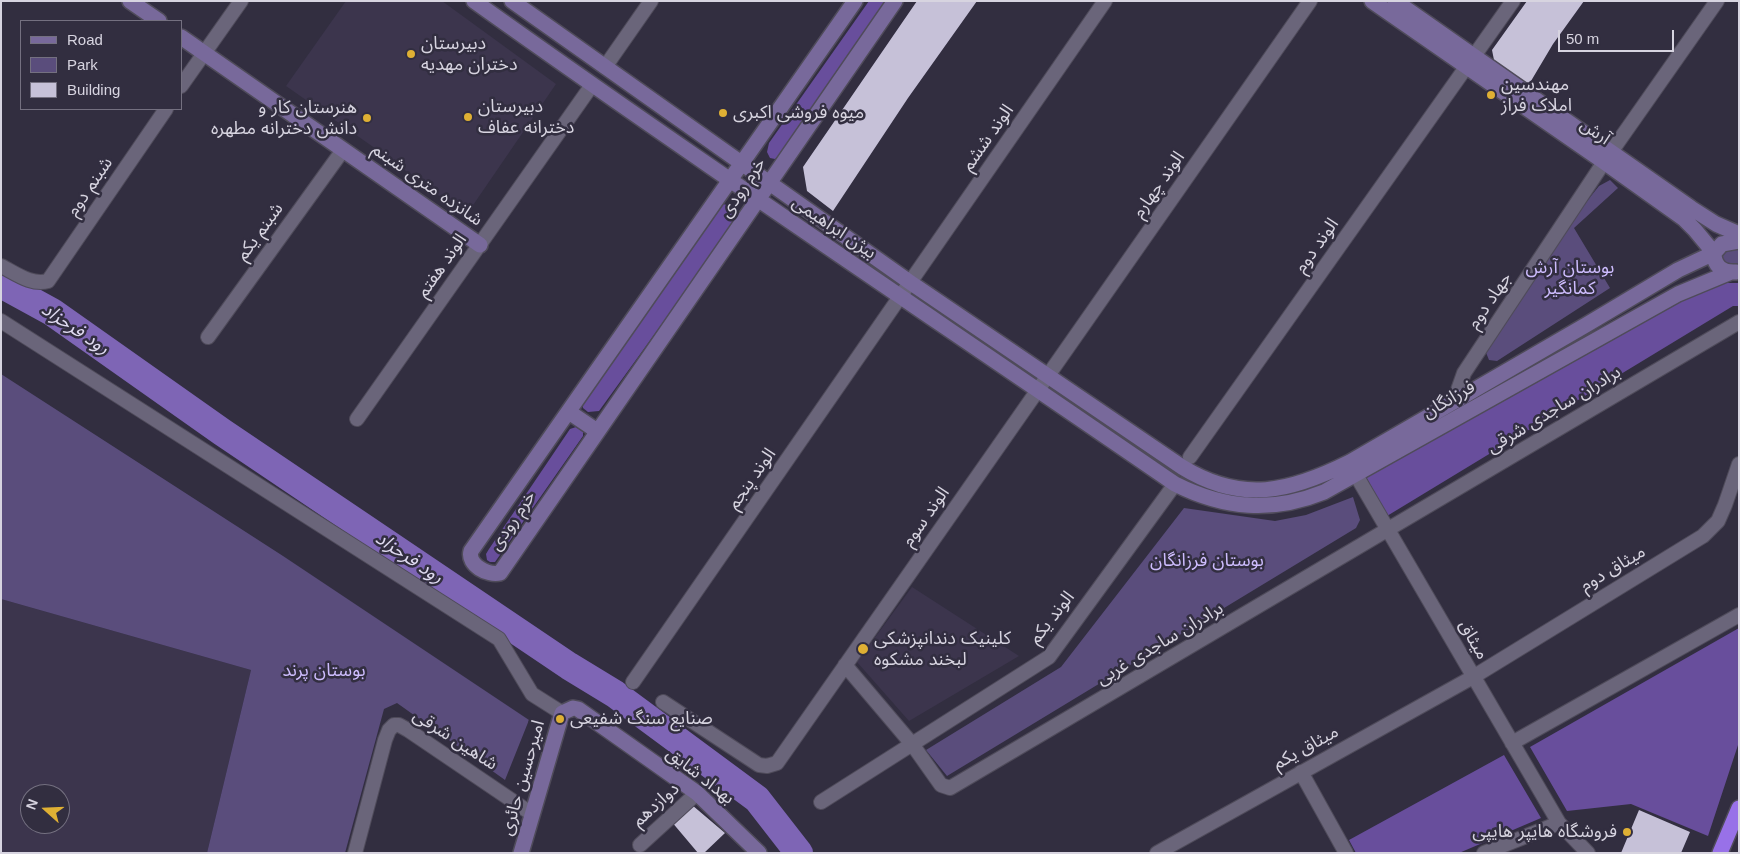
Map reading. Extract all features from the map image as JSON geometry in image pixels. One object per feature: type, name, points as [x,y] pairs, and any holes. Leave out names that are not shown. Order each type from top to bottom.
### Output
[{"type":"highway","points":[[1720,853],[1739,808]]},
{"type":"street","points":[[130,1],[158,20]]},
{"type":"street","points":[[182,85],[241,1]]},
{"type":"street","name":"بیژن ابراهیمی","points":[[474,1],[730,181],[1175,484]]},
{"type":"street","name":"بیژن ابراهیمی","points":[[512,1],[911,283],[1048,377],[1186,465]]},
{"type":"street","points":[[592,85],[651,1]]},
{"type":"street","name":"خرم رودی","points":[[855,1],[471,551],[471,559],[482,569],[495,574],[500,573],[895,1]]},
{"type":"street","name":"الوند ششم","points":[[902,297],[1105,1]]},
{"type":"street","name":"الوند چهارم","points":[[1039,391],[1310,1]]},
{"type":"street","name":"آرش","points":[[1372,1],[1471,62],[1608,157],[1716,224],[1739,234]]},
{"type":"street","name":"آرش","points":[[1394,1],[1471,62]]},
{"type":"street","name":"الوند دوم","points":[[1186,465],[1513,1]]},
{"type":"street","name":"جهاد دوم","points":[[1463,405],[1458,390],[1464,373],[1608,157],[1716,1]]},
{"type":"street","name":"شانزده متری شبنم","points":[[182,38],[480,245]]},
{"type":"street","name":"الوند هفتم","points":[[357,419],[592,85]]},
{"type":"street","name":"شبنم دوم","points":[[1,266],[28,280],[43,283],[48,281],[165,110]]},
{"type":"street","name":"شبنم یکم","points":[[208,337],[343,150]]},
{"type":"street","name":"آرش","points":[[1608,157],[1684,219],[1714,253],[1714,260],[1722,270],[1735,272]]},
{"type":"street","name":"فرزانگان","points":[[1175,484],[1209,498],[1231,504],[1282,505],[1310,497],[1353,468],[1463,405],[1678,270],[1714,253],[1722,244],[1739,241]]},
{"type":"street","name":"فرزانگان","points":[[1463,405],[1678,294],[1735,272]]},
{"type":"street","name":"الوند پنجم","points":[[633,682],[902,297]]},
{"type":"street","points":[[1,321],[499,639],[532,694],[562,714]]},
{"type":"street","name":"برادران ساجدی شرقی","points":[[1388,531],[1739,322]]},
{"type":"street","name":"الوند سوم","points":[[663,702],[758,764],[767,766],[777,763],[844,665],[1039,391]]},
{"type":"street","points":[[569,412],[597,431]]},
{"type":"street","name":"میثاق دوم","points":[[1473,677],[1703,536],[1718,521],[1739,464]]},
{"type":"street","points":[[1175,484],[1186,465]]},
{"type":"street","name":"فرزانگان","points":[[1186,465],[1199,478],[1215,484],[1233,489],[1255,490],[1301,484],[1353,468]]},
{"type":"street","name":"میثاق","points":[[1353,468],[1559,823],[1588,853]]},
{"type":"street","name":"الوند یکم","points":[[821,802],[1049,657],[1175,484]]},
{"type":"street","name":"برادران ساجدی غربی","points":[[912,744],[941,785],[950,788],[1388,531]]},
{"type":"street","points":[[1512,743],[1739,615]]},
{"type":"street","points":[[844,665],[912,744]]},
{"type":"street","name":"میثاق یکم","points":[[1157,853],[1473,677]]},
{"type":"street","name":"بهداد شایق","points":[[562,714],[568,709],[578,709],[697,793],[759,853]]},
{"type":"street","name":"امیرحسین حائری","points":[[520,853],[562,714]]},
{"type":"street","name":"شاهین شرقی","points":[[355,853],[385,740],[389,730],[394,725],[399,725],[408,730],[532,814]]},
{"type":"street","points":[[1301,772],[1346,853]]},
{"type":"street","name":"دوازدهم","points":[[640,846],[697,793]]},
{"type":"street","points":[[1484,853],[1559,823]]},
{"type":"shaded area","points":[[346,1],[442,1],[556,84],[469,211],[461,212],[379,151],[286,86]]},
{"type":"shaded area","points":[[869,1],[889,1],[779,156],[775,159],[770,158],[767,152],[769,143]]},
{"type":"shaded area","points":[[720,204],[729,205],[734,209],[736,214],[735,223],[599,411],[588,412],[583,408],[583,401]]},
{"type":"shaded area","points":[[1724,283],[1739,283],[1739,306],[1733,306],[1387,516],[1366,477],[1632,318]]},
{"type":"shaded area","points":[[576,427],[583,432],[583,436],[495,562],[490,562],[487,560],[486,554],[489,549],[570,429]]},
{"type":"shaded area","points":[[912,587],[1019,656],[909,721],[857,662]]},
{"type":"shaded area","points":[[1,599],[251,670],[207,853],[1,853]]},
{"type":"shaded area","points":[[1739,628],[1739,742],[1708,836],[1631,804],[1567,811],[1530,747]]},
{"type":"shaded area","points":[[1504,755],[1541,818],[1459,853],[1356,853],[1349,840]]},
{"type":"green space","name":"بوستان آرش کمانگیر","points":[[1610,180],[1618,188],[1574,228],[1610,288],[1497,361],[1489,360],[1485,350],[1568,225],[1599,186]]},
{"type":"green space","points":[[1739,244],[1739,268],[1725,266],[1720,254],[1722,250]]},
{"type":"green space","name":"بوستان پرند","points":[[1,374],[283,556],[529,720],[505,780],[397,703],[384,709],[345,853],[207,853],[251,670],[1,599]]},
{"type":"green space","name":"بوستان فرزانگان","points":[[1353,497],[1360,520],[1356,528],[947,776],[926,750],[1061,667],[1184,508],[1275,521],[1306,515]]},
{"type":"building","points":[[917,1],[977,1],[908,98],[833,211],[807,191],[803,167]]},
{"type":"building","points":[[1527,1],[1584,1],[1553,44],[1528,86],[1494,60],[1492,50]]},
{"type":"building","points":[[692,805],[725,833],[704,853],[698,853],[671,821]]},
{"type":"building","points":[[1639,810],[1690,832],[1681,853],[1621,853]]},
{"type":"waterway","name":"رود فرحزاد","points":[[1,284],[52,312],[222,432],[569,666],[615,694],[757,799],[799,853]]},
{"type":"place","name":"دبیرستان دختران مهدیه","points":[[411,54]]},
{"type":"place","name":"مهندسین املاک فراز","points":[[1491,95]]},
{"type":"place","name":"میوه فروشی اکبری","points":[[723,113]]},
{"type":"place","name":"دبیرستان دخترانه عفاف","points":[[468,117]]},
{"type":"place","name":"هنرستان کار و دانش دخترانه مطهره","points":[[367,118]]},
{"type":"place","name":"کلینیک دندانپزشکی لبخند مشکوه","points":[[863,649]]},
{"type":"place","name":"صنایع سنگ شفیعی","points":[[560,719]]},
{"type":"place","name":"فروشگاه هایپر هایپی","points":[[1627,832]]}]
